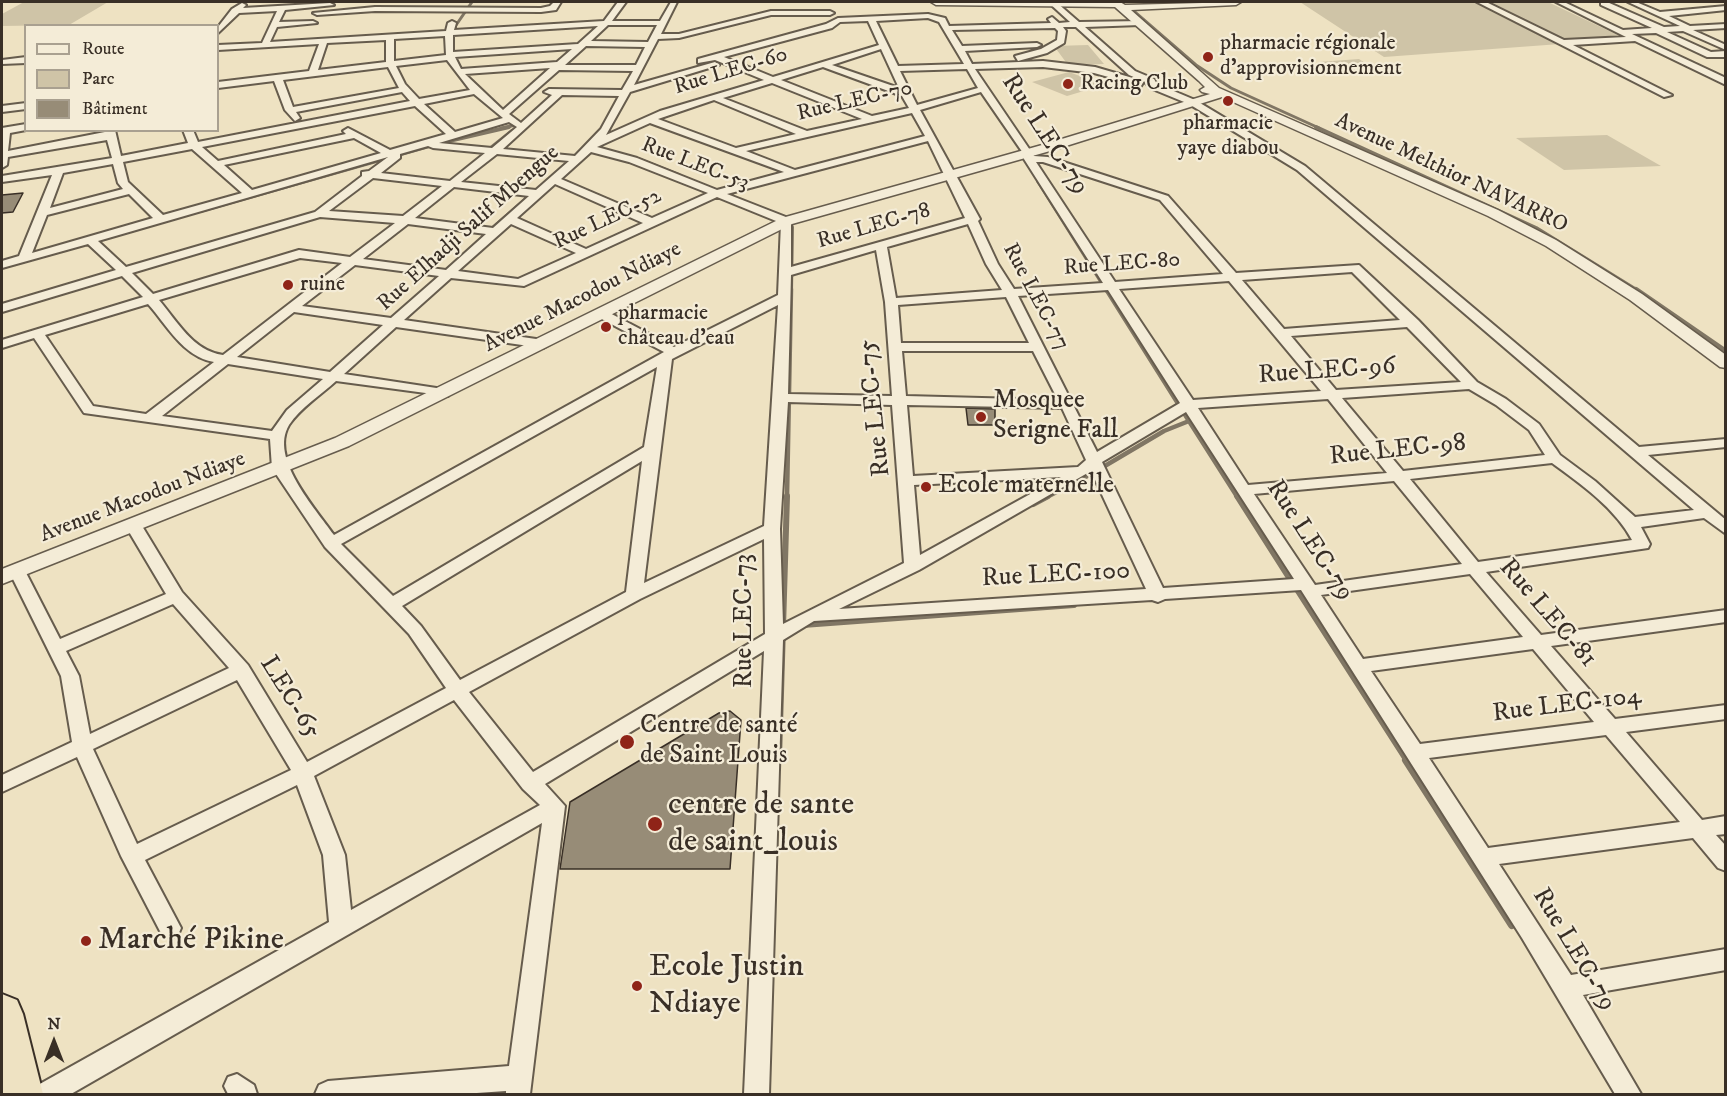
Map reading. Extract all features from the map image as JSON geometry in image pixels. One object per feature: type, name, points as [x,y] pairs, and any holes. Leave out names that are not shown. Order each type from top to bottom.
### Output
[{"type":"highway","points":[[2,1014],[21,1095]]},
{"type":"street","points":[[219,30],[235,11],[247,2]]},
{"type":"street","points":[[265,45],[274,25],[286,8],[300,2]]},
{"type":"street","points":[[319,9],[364,2]]},
{"type":"street","points":[[351,22],[356,10],[364,2]]},
{"type":"street","points":[[406,10],[416,2]]},
{"type":"street","points":[[464,2],[466,2],[457,10],[449,33],[450,56],[460,72],[477,91],[523,128]]},
{"type":"street","points":[[235,11],[286,8],[406,10],[420,13],[457,10],[550,10],[557,2]]},
{"type":"street","points":[[2,265],[159,218],[454,136],[507,117],[527,92],[606,23],[622,2]]},
{"type":"street","name":"Rue Elhadji Salif Mbengue","points":[[277,436],[287,418],[591,146],[605,130],[674,2]]},
{"type":"street","points":[[821,2],[838,20]]},
{"type":"street","points":[[936,2],[1040,4],[1236,2]]},
{"type":"street","points":[[1482,2],[1667,95]]},
{"type":"street","points":[[1607,2],[1710,55],[1725,54]]},
{"type":"street","points":[[1595,3],[1625,2]]},
{"type":"street","points":[[1631,2],[1725,48]]},
{"type":"street","points":[[1665,2],[1725,25]]},
{"type":"street","points":[[1720,2],[1725,4]]},
{"type":"street","points":[[1054,3],[1132,73],[1150,81],[1153,86]]},
{"type":"street","points":[[1562,3],[1585,4]]},
{"type":"street","points":[[1562,3],[1725,82]]},
{"type":"street","points":[[969,65],[1018,58],[1056,44],[1063,34],[1040,4]]},
{"type":"street","points":[[1119,4],[1218,93]]},
{"type":"street","points":[[1631,15],[1725,8]]},
{"type":"street","points":[[305,42],[319,9]]},
{"type":"street","points":[[219,85],[450,56],[655,41],[771,13],[830,13]]},
{"type":"street","points":[[701,61],[830,26],[838,20],[928,16],[945,24],[1080,26],[1140,23]]},
{"type":"street","name":"Rue LEC-77","points":[[872,20],[906,94],[974,219],[992,264],[1011,294],[1067,404],[1087,467],[1158,596]]},
{"type":"street","points":[[274,25],[313,23]]},
{"type":"street","points":[[219,48],[324,41],[347,35],[390,37],[606,23],[664,23]]},
{"type":"street","name":"Rue LEC-79","points":[[945,24],[983,89],[1029,156],[1186,405],[1246,490],[1358,666],[1485,857],[1567,987],[1629,1095]]},
{"type":"street","points":[[415,35],[417,25]]},
{"type":"street","points":[[1622,32],[1725,25]]},
{"type":"street","points":[[390,37],[391,64],[406,89],[454,136]]},
{"type":"street","points":[[1563,43],[1636,39]]},
{"type":"street","points":[[312,74],[324,41]]},
{"type":"street","points":[[960,50],[1056,44]]},
{"type":"street","name":"Rue LEC-60","points":[[591,146],[649,119],[884,46]]},
{"type":"street","points":[[716,57],[871,119]]},
{"type":"street","points":[[2,62],[24,60]]},
{"type":"street","points":[[527,92],[626,92],[728,62]]},
{"type":"street","points":[[895,69],[1021,63],[1067,66],[1095,70],[1199,96],[1301,168],[1725,529]]},
{"type":"street","points":[[822,64],[906,94]]},
{"type":"street","points":[[460,72],[556,66],[638,68]]},
{"type":"street","points":[[1700,70],[1725,68]]},
{"type":"street","points":[[1197,75],[1199,96]]},
{"type":"street","points":[[278,78],[298,124]]},
{"type":"street","points":[[290,110],[406,89]]},
{"type":"street","name":"Rue LEC-70","points":[[735,151],[915,109],[983,89]]},
{"type":"street","points":[[24,127],[3,131],[2,179],[58,171],[477,91]]},
{"type":"street","points":[[151,417],[493,152],[523,128],[560,92]]},
{"type":"street","name":"Avenue Macodou Ndiaye","points":[[9,574],[280,468],[366,431],[787,221],[951,174],[1029,156],[1199,96],[1218,93]]},
{"type":"street","name":"Avenue Melthior NAVARRO","points":[[1218,93],[1239,99],[1483,209],[1551,243],[1636,297],[1725,363]]},
{"type":"street","points":[[714,97],[805,134]]},
{"type":"street","points":[[2,110],[21,104]]},
{"type":"street","points":[[333,119],[356,135],[390,153]]},
{"type":"street","points":[[649,119],[795,173]]},
{"type":"street","points":[[189,132],[194,145],[249,193]]},
{"type":"street","points":[[2,155],[110,133],[123,183],[159,218]]},
{"type":"street","points":[[216,164],[356,135]]},
{"type":"street","name":"Rue LEC-52","points":[[151,299],[299,254],[520,283],[717,193],[929,138]]},
{"type":"street","points":[[423,144],[578,159]]},
{"type":"street","name":"Rue LEC-53","points":[[591,146],[633,160],[787,221]]},
{"type":"street","points":[[320,214],[405,149]]},
{"type":"street","name":"Rue LEC-81","points":[[1029,156],[1164,198],[1235,278],[1474,568],[1725,862]]},
{"type":"street","points":[[333,170],[538,194]]},
{"type":"street","points":[[24,258],[58,171]]},
{"type":"street","points":[[554,180],[653,223]]},
{"type":"street","points":[[42,213],[129,191]]},
{"type":"street","points":[[2,308],[320,214],[406,220],[495,232]]},
{"type":"street","points":[[509,219],[586,253]]},
{"type":"street","name":"Rue LEC-78","points":[[784,273],[974,219]]},
{"type":"street","name":"Rue LEC-73","points":[[758,1095],[774,636],[772,529],[781,399],[787,221]]},
{"type":"street","points":[[89,239],[151,299],[190,346],[209,357],[443,393]]},
{"type":"street","name":"Rue LEC-75","points":[[881,246],[891,302],[892,347],[907,481],[913,566]]},
{"type":"street","name":"Rue LEC-80","points":[[891,302],[1235,278],[1356,267],[1413,323]]},
{"type":"street","points":[[331,543],[669,355],[786,296]]},
{"type":"street","points":[[2,344],[151,299]]},
{"type":"street","points":[[291,308],[543,344]]},
{"type":"street","points":[[602,314],[669,355]]},
{"type":"street","points":[[1281,333],[1413,323],[1472,385],[1501,402],[1534,427],[1555,458],[1590,484],[1631,523],[1707,513]]},
{"type":"street","points":[[37,333],[78,394],[84,408],[277,436],[280,468],[331,543],[393,604],[415,630],[455,689],[530,783],[555,806]]},
{"type":"street","points":[[892,347],[1038,347]]},
{"type":"street","points":[[634,595],[651,449],[669,355]]},
{"type":"street","name":"Rue LEC-96","points":[[1186,405],[1331,397],[1472,385]]},
{"type":"street","points":[[781,399],[1067,404]]},
{"type":"street","points":[[530,783],[774,636],[809,616],[913,566],[1087,467],[1186,405]]},
{"type":"street","points":[[1633,452],[1725,443]]},
{"type":"street","points":[[393,604],[651,449]]},
{"type":"street","name":"Rue LEC-98","points":[[1246,490],[1400,476],[1555,458]]},
{"type":"street","points":[[907,481],[1087,467]]},
{"type":"street","name":"Rue LEC-100","points":[[809,616],[1309,588],[1640,545],[1631,523]]},
{"type":"street","name":"LEC-65","points":[[133,525],[176,596],[241,670],[303,772],[334,855],[341,927]]},
{"type":"street","points":[[132,856],[303,772],[634,595],[772,529]]},
{"type":"street","points":[[9,574],[56,648],[70,676],[82,746],[132,856],[170,928]]},
{"type":"street","points":[[56,648],[176,596]]},
{"type":"street","points":[[1358,666],[1725,616]]},
{"type":"street","points":[[2,784],[241,670]]},
{"type":"street","name":"Rue LEC-104","points":[[1416,752],[1725,712]]},
{"type":"street","points":[[47,1095],[555,806]]},
{"type":"street","points":[[328,1095],[519,1086],[555,806]]},
{"type":"street","points":[[1485,857],[1725,825]]},
{"type":"street","points":[[1567,987],[1725,959]]},
{"type":"green space","points":[[24,2],[108,2],[71,24],[2,26],[2,14]]},
{"type":"green space","points":[[1300,2],[1477,2],[1560,44],[1384,57]]},
{"type":"green space","points":[[1489,2],[1548,2],[1622,37],[1561,39]]},
{"type":"green space","points":[[1088,45],[1104,64],[1068,65],[1054,46]]},
{"type":"green space","points":[[1359,59],[1380,73],[1339,76],[1319,62]]},
{"type":"green space","name":"Racing Club","points":[[1069,72],[1104,85],[1067,96],[1032,82]]},
{"type":"green space","points":[[1607,135],[1661,166],[1564,170],[1516,138]]},
{"type":"building","points":[[23,193],[13,212],[2,213],[2,195]]},
{"type":"building","name":"Mosquee Serigne Fall","points":[[966,408],[995,409],[995,425],[968,425]]},
{"type":"building","points":[[730,711],[741,720],[730,869],[560,869],[570,802],[719,713]]},
{"type":"waterway","points":[[454,56],[452,31],[472,2]]},
{"type":"waterway","points":[[1129,7],[1196,65],[1231,88],[1319,128]]},
{"type":"waterway","points":[[502,128],[521,124]]},
{"type":"waterway","points":[[200,211],[436,144],[509,127]]},
{"type":"waterway","points":[[1316,127],[1536,228],[1638,291]]},
{"type":"waterway","points":[[487,151],[512,131]]},
{"type":"waterway","points":[[638,159],[679,175]]},
{"type":"waterway","points":[[1038,181],[1107,291]]},
{"type":"waterway","points":[[488,232],[533,193]]},
{"type":"waterway","points":[[791,291],[792,227]]},
{"type":"waterway","points":[[787,498],[791,289]]},
{"type":"waterway","points":[[1106,289],[1189,421]]},
{"type":"waterway","points":[[1636,289],[1726,351]]},
{"type":"waterway","points":[[1098,470],[1164,431],[1189,421]]},
{"type":"waterway","points":[[1189,421],[1238,498]]},
{"type":"waterway","points":[[1045,498],[1097,471]]},
{"type":"waterway","points":[[779,759],[787,496]]},
{"type":"waterway","points":[[1033,504],[1048,496]]},
{"type":"waterway","points":[[1237,496],[1293,584]]},
{"type":"waterway","points":[[1292,588],[1296,588],[1407,761]]},
{"type":"waterway","points":[[803,625],[1074,605]]},
{"type":"waterway","points":[[1406,760],[1512,925]]},
{"type":"place","name":"pharmacie régionale d'approvisionnement","points":[[1208,57]]},
{"type":"place","name":"Racing Club","points":[[1068,84]]},
{"type":"place","name":"pharmacie yaye diabou","points":[[1228,101]]},
{"type":"place","name":"ruine","points":[[288,285]]},
{"type":"place","name":"pharmacie château d'eau","points":[[606,327]]},
{"type":"place","name":"Mosquee Serigne Fall","points":[[981,417]]},
{"type":"place","name":"Ecole maternelle","points":[[926,487]]},
{"type":"place","name":"Centre de santé de Saint Louis","points":[[627,742]]},
{"type":"place","name":"centre de sante de saint_louis","points":[[655,824]]},
{"type":"place","name":"Marché Pikine","points":[[86,941]]},
{"type":"place","name":"Ecole Justin Ndiaye","points":[[637,986]]}]
